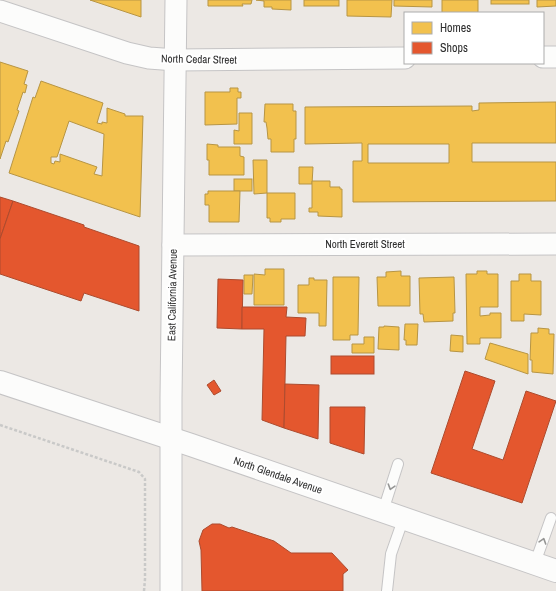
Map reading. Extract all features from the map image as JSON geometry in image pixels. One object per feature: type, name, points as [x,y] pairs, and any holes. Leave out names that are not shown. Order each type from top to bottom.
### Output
[{"type":"main road","name":"North Glendale Avenue","points":[[0,382],[171,438],[556,570]]},
{"type":"street","name":"East California Avenue","points":[[171,591],[171,438],[176,0]]},
{"type":"street","name":"North Cedar Street","points":[[0,11],[127,53],[149,58],[176,60],[404,58]]},
{"type":"street","points":[[544,57],[556,57]]},
{"type":"street","name":"North Everett Street","points":[[173,245],[556,244]]},
{"type":"lane","points":[[387,591],[398,464]]},
{"type":"lane","points":[[536,563],[551,518]]},
{"type":"path","points":[[0,425],[139,472],[145,479],[144,591]]},
{"type":"building: Homes","points":[[90,0],[141,0],[141,17]]},
{"type":"building: Homes","points":[[208,0],[252,0],[251,4],[242,4],[243,6],[208,6]]},
{"type":"building: Homes","points":[[256,0],[291,0],[291,10],[264,7],[264,1]]},
{"type":"building: Homes","points":[[304,0],[339,0],[339,6],[304,6]]},
{"type":"building: Homes","points":[[347,0],[392,0],[391,17],[347,16]]},
{"type":"building: Homes","points":[[394,0],[432,0],[432,7],[394,6]]},
{"type":"building: Homes","points":[[442,0],[478,0],[478,12],[442,12]]},
{"type":"building: Homes","points":[[491,0],[529,0],[529,4],[491,4]]},
{"type":"building: Homes","points":[[537,0],[556,0],[556,6],[537,7]]},
{"type":"building: Homes","points":[[0,62],[28,71],[24,84],[27,85],[25,93],[23,92],[17,110],[19,111],[0,159]]},
{"type":"building: Homes","points":[[41,81],[103,103],[97,123],[107,123],[107,108],[125,114],[125,116],[143,116],[140,217],[9,173],[33,97],[35,98]],"holes":[[[69,121],[104,134],[102,176],[94,174],[97,167],[60,154],[60,162],[55,161],[54,164],[51,163],[51,157],[57,157]]]},
{"type":"building: Homes","points":[[230,88],[238,88],[238,92],[241,92],[241,98],[237,98],[237,124],[205,125],[205,92],[230,92]]},
{"type":"building: Homes","points":[[556,102],[556,143],[472,143],[472,162],[556,162],[556,201],[353,202],[353,161],[362,161],[362,143],[305,144],[305,107],[472,106],[472,111],[479,110],[479,103]],"holes":[[[368,144],[449,144],[449,163],[368,163]]]},
{"type":"building: Homes","points":[[265,104],[293,104],[293,111],[296,111],[296,139],[294,139],[294,152],[271,152],[271,139],[268,139],[266,122],[264,122]]},
{"type":"building: Homes","points":[[239,113],[252,113],[252,144],[234,144],[234,130],[239,131]]},
{"type":"building: Homes","points":[[207,144],[218,145],[218,147],[240,147],[240,156],[244,157],[244,175],[209,175]]},
{"type":"building: Homes","points":[[253,160],[267,160],[267,193],[254,194]]},
{"type":"building: Homes","points":[[299,167],[313,167],[312,184],[299,184]]},
{"type":"building: Homes","points":[[234,179],[252,179],[252,191],[234,191]]},
{"type":"building: Homes","points":[[312,181],[330,181],[330,187],[340,187],[340,189],[342,189],[342,217],[318,216],[318,212],[309,212],[309,208],[312,208]]},
{"type":"building: Homes","points":[[208,191],[240,191],[239,222],[209,222],[209,205],[205,205],[205,194],[208,194]]},
{"type":"building: Homes","points":[[267,193],[295,193],[295,219],[281,219],[281,222],[270,222],[270,218],[267,218]]},
{"type":"building: Homes","points":[[265,269],[284,269],[284,305],[254,305],[254,274],[265,275]]},
{"type":"building: Homes","points":[[401,271],[401,276],[410,276],[410,306],[378,306],[377,277],[386,277],[386,272]]},
{"type":"building: Homes","points":[[477,271],[487,271],[487,274],[498,274],[498,307],[480,307],[480,316],[490,315],[490,313],[501,313],[501,338],[480,338],[480,344],[467,344],[466,274],[477,274]]},
{"type":"building: Homes","points":[[519,274],[531,274],[531,281],[541,281],[541,315],[524,314],[524,321],[511,321],[511,281],[519,281]]},
{"type":"building: Homes","points":[[244,275],[253,275],[252,294],[244,294]]},
{"type":"building: Homes","points":[[333,277],[359,277],[358,335],[350,335],[350,340],[333,340]]},
{"type":"building: Homes","points":[[454,277],[455,313],[453,313],[453,321],[424,322],[423,314],[420,314],[419,278]]},
{"type":"building: Homes","points":[[309,278],[314,278],[314,280],[327,280],[326,326],[319,326],[319,313],[298,313],[298,285],[309,285]]},
{"type":"building: Homes","points":[[405,324],[418,324],[417,345],[406,345],[406,340],[404,340]]},
{"type":"building: Homes","points":[[379,327],[399,327],[399,350],[378,349]]},
{"type":"building: Homes","points":[[538,328],[549,329],[549,334],[554,334],[553,374],[532,372],[532,360],[530,360],[531,333],[538,333]]},
{"type":"building: Homes","points":[[451,335],[463,336],[463,352],[450,351]]},
{"type":"building: Homes","points":[[364,337],[374,337],[374,353],[352,353],[352,344],[364,344]]},
{"type":"building: Homes","points":[[490,343],[528,354],[528,374],[485,359]]},
{"type":"building: Shops","points":[[0,197],[13,201],[0,239]]},
{"type":"building: Shops","points":[[13,201],[84,225],[84,227],[139,246],[139,311],[84,293],[81,301],[0,274],[0,239]]},
{"type":"building: Shops","points":[[218,279],[243,280],[242,329],[217,328]]},
{"type":"building: Shops","points":[[242,307],[287,307],[286,317],[306,318],[305,336],[286,336],[284,428],[262,420],[264,329],[242,329]]},
{"type":"building: Shops","points":[[331,356],[374,356],[374,374],[331,374]]},
{"type":"building: Shops","points":[[465,371],[495,381],[472,449],[503,460],[526,391],[556,401],[522,503],[431,473]]},
{"type":"building: Shops","points":[[214,380],[221,391],[214,395],[207,385]]},
{"type":"building: Shops","points":[[285,384],[319,385],[318,439],[284,428]]},
{"type":"building: Shops","points":[[330,407],[365,407],[364,454],[330,443]]},
{"type":"building: Shops","points":[[212,524],[220,524],[229,528],[232,527],[274,541],[291,553],[332,553],[348,570],[343,574],[343,591],[202,591],[201,550],[199,541],[203,530]]}]
